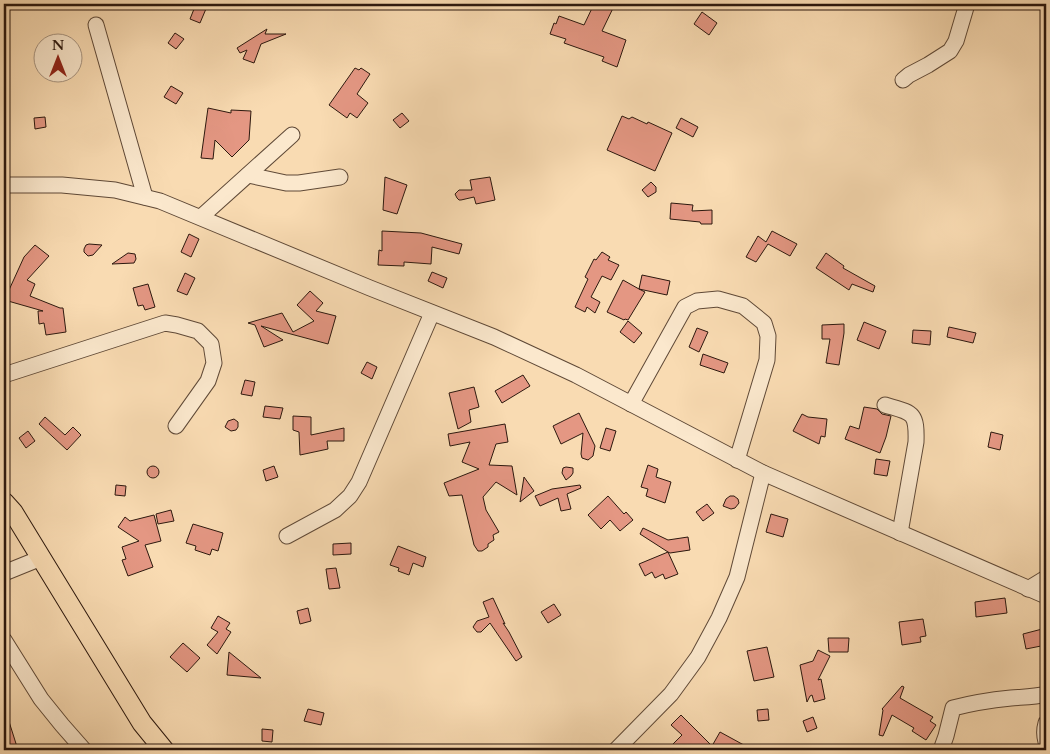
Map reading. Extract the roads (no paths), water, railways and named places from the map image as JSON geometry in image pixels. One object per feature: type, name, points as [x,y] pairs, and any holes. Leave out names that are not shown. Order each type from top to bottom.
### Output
[{"type":"main road","points":[[4,502],[13,512],[142,723],[164,750]]},
{"type":"street","points":[[903,80],[950,51],[956,41],[967,4]]},
{"type":"street","points":[[96,25],[145,197]]},
{"type":"street","points":[[201,218],[292,135]]},
{"type":"street","points":[[248,175],[286,184],[299,184],[340,176]]},
{"type":"street","points":[[4,185],[79,186],[115,190],[160,201],[494,337],[576,375],[763,473],[1046,596]]},
{"type":"street","points":[[631,404],[685,307],[697,301],[718,299],[743,306],[764,323],[768,344],[767,360],[737,460]]},
{"type":"street","points":[[287,536],[335,510],[350,496],[359,482],[432,313]]},
{"type":"street","points":[[4,376],[165,322],[177,325],[198,332],[211,344],[214,363],[208,381],[176,426]]},
{"type":"street","points":[[885,405],[906,411],[912,415],[915,423],[916,442],[900,533]]},
{"type":"street","points":[[616,750],[671,694],[698,656],[719,618],[736,577],[763,473]]},
{"type":"street","points":[[4,573],[41,558]]},
{"type":"street","points":[[1028,589],[1046,578]]},
{"type":"street","points":[[4,640],[41,699],[84,750]]},
{"type":"street","points":[[941,750],[952,708],[978,702],[1046,694]]}]
